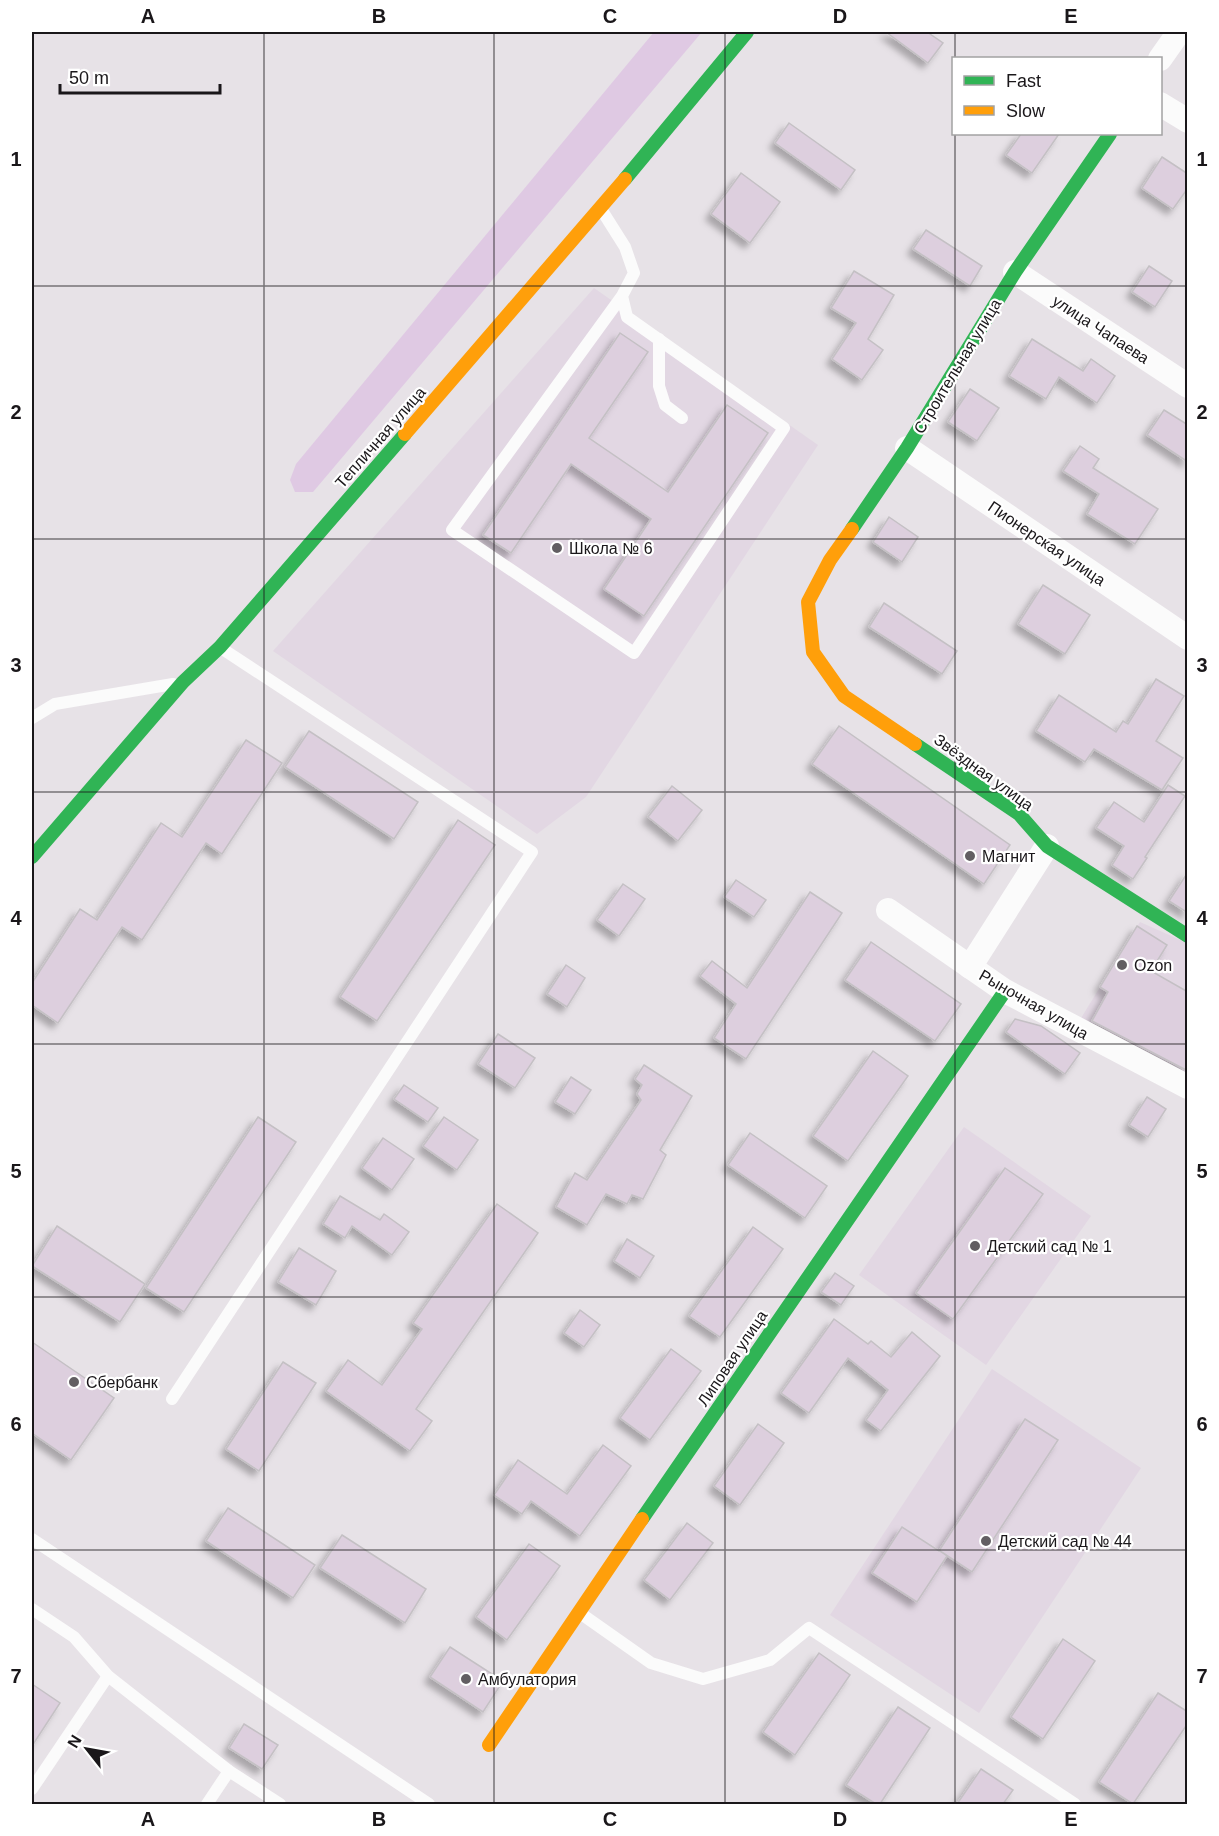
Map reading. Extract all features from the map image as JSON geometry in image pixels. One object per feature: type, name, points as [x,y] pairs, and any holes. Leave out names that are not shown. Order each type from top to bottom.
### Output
[{"type":"street","name":"Тепличная улица","points":[[32,857],[183,682],[220,647],[601,208],[747,32]]},
{"type":"street","points":[[1162,58],[1179,32]]},
{"type":"street","points":[[1162,105],[1188,122]]},
{"type":"street","name":"Строительная улица","points":[[808,602],[830,560],[907,448],[1015,272],[1109,135]]},
{"type":"street","name":"улица Чапаева","points":[[1015,272],[1188,386]]},
{"type":"street","name":"Пионерская улица","points":[[907,448],[1188,638]]},
{"type":"street","name":"Звёздная улица","points":[[808,602],[813,652],[844,696],[1019,814],[1047,846],[1188,936]]},
{"type":"street","points":[[970,967],[1047,846]]},
{"type":"street","name":"Рыночная улица","points":[[888,910],[1005,991],[1188,1087]]},
{"type":"street","name":"Липовая улица","points":[[489,1745],[1005,991]]},
{"type":"lane","points":[[601,208],[625,247],[633,273],[622,296],[452,530],[634,653],[784,428],[627,317],[622,296]]},
{"type":"lane","points":[[659,339],[658,387],[665,405],[682,418]]},
{"type":"lane","points":[[172,1399],[532,852],[220,647]]},
{"type":"lane","points":[[32,718],[54,704],[183,682]]},
{"type":"lane","points":[[32,1539],[429,1804]]},
{"type":"lane","points":[[32,1609],[74,1637],[108,1676],[229,1771],[280,1804]]},
{"type":"lane","points":[[578,1612],[651,1663],[703,1679],[770,1660],[809,1628],[1074,1804]]},
{"type":"lane","points":[[32,1789],[108,1676]]},
{"type":"lane","points":[[207,1804],[229,1771]]},
{"type":"shaded area","points":[[654,32],[702,32],[313,492],[295,492],[290,480],[296,464]]},
{"type":"shaded area","name":"Школа № 6","points":[[594,288],[818,445],[586,797],[537,834],[273,651]]},
{"type":"shaded area","points":[[1140,922],[1187,943],[1187,1087],[1075,1028]]},
{"type":"shaded area","name":"Детский сад № 1","points":[[964,1127],[1091,1216],[986,1365],[859,1275]]},
{"type":"shaded area","name":"Детский сад № 44","points":[[992,1369],[1141,1468],[979,1713],[830,1615]]},
{"type":"building","points":[[886,32],[927,32],[943,43],[928,63]]},
{"type":"building","points":[[789,123],[855,170],[841,190],[775,143]]},
{"type":"building","points":[[1020,135],[1058,135],[1032,173],[1006,155]]},
{"type":"building","points":[[1162,157],[1188,174],[1188,188],[1173,209],[1142,188]]},
{"type":"building","points":[[741,173],[780,202],[750,243],[711,214]]},
{"type":"building","points":[[926,230],[982,266],[970,286],[913,249]]},
{"type":"building","points":[[1149,266],[1172,281],[1155,307],[1132,292]]},
{"type":"building","points":[[854,271],[894,295],[868,339],[883,350],[862,380],[832,359],[856,323],[831,308]]},
{"type":"building","points":[[620,333],[648,352],[589,438],[668,492],[727,405],[768,433],[644,616],[604,589],[651,519],[571,464],[511,553],[483,535]]},
{"type":"building","points":[[1032,339],[1083,371],[1091,359],[1115,376],[1097,403],[1059,377],[1046,399],[1009,376]]},
{"type":"building","points":[[970,389],[999,408],[977,441],[948,422]]},
{"type":"building","points":[[1164,410],[1188,425],[1188,462],[1147,435]]},
{"type":"building","points":[[1080,446],[1099,459],[1093,468],[1158,509],[1135,544],[1087,514],[1099,494],[1063,471]]},
{"type":"building","points":[[889,517],[918,537],[902,562],[873,542]]},
{"type":"building","points":[[1043,585],[1090,615],[1065,654],[1018,624]]},
{"type":"building","points":[[884,603],[957,651],[942,674],[869,627]]},
{"type":"building","points":[[1156,679],[1184,696],[1156,741],[1183,758],[1162,790],[1094,749],[1085,762],[1036,731],[1059,695],[1116,732],[1123,721],[1128,724]]},
{"type":"building","points":[[839,726],[1010,845],[984,884],[812,764]]},
{"type":"building","points":[[309,731],[418,802],[394,839],[285,767]]},
{"type":"building","points":[[246,740],[282,763],[222,854],[206,843],[142,940],[122,927],[58,1023],[32,1005],[32,983],[80,909],[97,920],[161,823],[182,837]]},
{"type":"building","points":[[1168,785],[1185,796],[1133,879],[1112,865],[1124,846],[1096,828],[1114,802],[1144,822]]},
{"type":"building","points":[[672,786],[702,810],[678,841],[648,817]]},
{"type":"building","points":[[458,820],[495,845],[377,1021],[340,997]]},
{"type":"building","points":[[1188,872],[1188,913],[1169,901]]},
{"type":"building","points":[[736,880],[766,900],[754,917],[724,897]]},
{"type":"building","points":[[623,884],[645,899],[619,936],[597,920]]},
{"type":"building","points":[[810,892],[842,913],[746,1059],[714,1038],[736,1004],[700,976],[712,961],[747,988]]},
{"type":"building","points":[[1137,926],[1167,945],[1151,971],[1188,992],[1188,1071],[1092,1021],[1108,992],[1100,987]]},
{"type":"building","points":[[871,942],[961,1004],[935,1041],[845,980]]},
{"type":"building","points":[[566,965],[585,978],[567,1007],[547,994]]},
{"type":"building","points":[[1015,1019],[1041,1026],[1080,1053],[1065,1074],[1006,1032]]},
{"type":"building","points":[[498,1034],[535,1058],[515,1088],[478,1064]]},
{"type":"building","points":[[873,1051],[908,1076],[848,1161],[813,1136]]},
{"type":"building","points":[[644,1065],[692,1096],[660,1150],[666,1155],[643,1199],[632,1195],[627,1204],[606,1194],[587,1225],[556,1207],[575,1173],[587,1180],[641,1100],[637,1094],[642,1085],[635,1079]]},
{"type":"building","points":[[571,1077],[591,1090],[575,1114],[555,1102]]},
{"type":"building","points":[[404,1085],[438,1108],[428,1122],[394,1099]]},
{"type":"building","points":[[1147,1097],[1166,1109],[1148,1137],[1129,1125]]},
{"type":"building","points":[[258,1117],[296,1142],[184,1312],[146,1288]]},
{"type":"building","points":[[444,1117],[478,1140],[457,1170],[423,1146]]},
{"type":"building","points":[[750,1133],[827,1186],[805,1218],[728,1165]]},
{"type":"building","points":[[383,1138],[414,1159],[392,1190],[362,1168]]},
{"type":"building","points":[[1005,1168],[1043,1194],[953,1319],[916,1293]]},
{"type":"building","points":[[340,1196],[380,1220],[384,1214],[409,1232],[392,1255],[352,1226],[345,1238],[323,1224]]},
{"type":"building","points":[[497,1204],[538,1233],[416,1409],[432,1421],[410,1451],[326,1391],[348,1360],[382,1385],[422,1329],[413,1323]]},
{"type":"building","points":[[57,1226],[145,1284],[120,1322],[32,1266]]},
{"type":"building","points":[[753,1227],[783,1249],[720,1337],[689,1316]]},
{"type":"building","points":[[627,1239],[654,1256],[640,1278],[614,1261]]},
{"type":"building","points":[[299,1248],[336,1271],[316,1305],[278,1282]]},
{"type":"building","points":[[835,1273],[854,1286],[841,1305],[821,1292]]},
{"type":"building","points":[[580,1310],[600,1325],[584,1347],[564,1333]]},
{"type":"building","points":[[834,1319],[868,1344],[871,1341],[891,1357],[912,1332],[940,1356],[881,1431],[866,1420],[888,1390],[848,1358],[809,1413],[781,1393]]},
{"type":"building","points":[[32,1342],[114,1398],[71,1460],[32,1433]]},
{"type":"building","points":[[671,1349],[701,1371],[650,1440],[620,1418]]},
{"type":"building","points":[[283,1362],[316,1383],[259,1471],[226,1449]]},
{"type":"building","points":[[1025,1419],[1058,1440],[972,1572],[940,1551],[947,1556],[917,1602],[872,1573],[902,1527],[939,1551]]},
{"type":"building","points":[[758,1424],[784,1443],[740,1505],[714,1486]]},
{"type":"building","points":[[603,1445],[631,1466],[580,1536],[531,1501],[522,1514],[494,1495],[518,1460],[567,1494]]},
{"type":"building","points":[[228,1508],[315,1565],[293,1598],[206,1541]]},
{"type":"building","points":[[687,1523],[713,1543],[670,1600],[644,1580]]},
{"type":"building","points":[[342,1535],[426,1589],[405,1623],[320,1568]]},
{"type":"building","points":[[529,1544],[560,1566],[507,1640],[476,1617]]},
{"type":"building","points":[[1063,1639],[1095,1661],[1043,1739],[1011,1717]]},
{"type":"building","name":"Амбулатория","points":[[450,1647],[503,1681],[483,1712],[430,1677]]},
{"type":"building","points":[[819,1653],[850,1675],[795,1755],[763,1732]]},
{"type":"building","points":[[32,1684],[60,1703],[32,1746]]},
{"type":"building","points":[[1158,1693],[1188,1712],[1188,1723],[1133,1804],[1099,1782]]},
{"type":"building","points":[[898,1707],[930,1728],[880,1804],[876,1804],[846,1785]]},
{"type":"building","points":[[244,1724],[278,1745],[262,1769],[229,1748]]},
{"type":"building","points":[[981,1769],[1013,1790],[1003,1804],[957,1804]]},
{"type":"traffic: fast","points":[[625,179],[747,32]]},
{"type":"traffic: fast","points":[[852,529],[907,448],[1015,272],[1109,135]]},
{"type":"traffic: fast","points":[[32,857],[183,682],[220,647],[405,434]]},
{"type":"traffic: fast","points":[[915,744],[1019,814],[1047,846],[1188,936]]},
{"type":"traffic: fast","points":[[642,1519],[1005,991]]},
{"type":"traffic: slow","points":[[405,434],[625,179]]},
{"type":"traffic: slow","points":[[852,529],[830,560],[808,602],[813,652],[844,696],[915,744]]},
{"type":"traffic: slow","points":[[489,1745],[642,1519]]},
{"type":"place","name":"Школа № 6","points":[[557,548]]},
{"type":"place","name":"Магнит","points":[[970,856]]},
{"type":"place","name":"Ozon","points":[[1122,965]]},
{"type":"place","name":"Детский сад № 1","points":[[975,1246]]},
{"type":"place","name":"Сбербанк","points":[[74,1382]]},
{"type":"place","name":"Детский сад № 44","points":[[986,1541]]},
{"type":"place","name":"Амбулатория","points":[[466,1679]]}]
